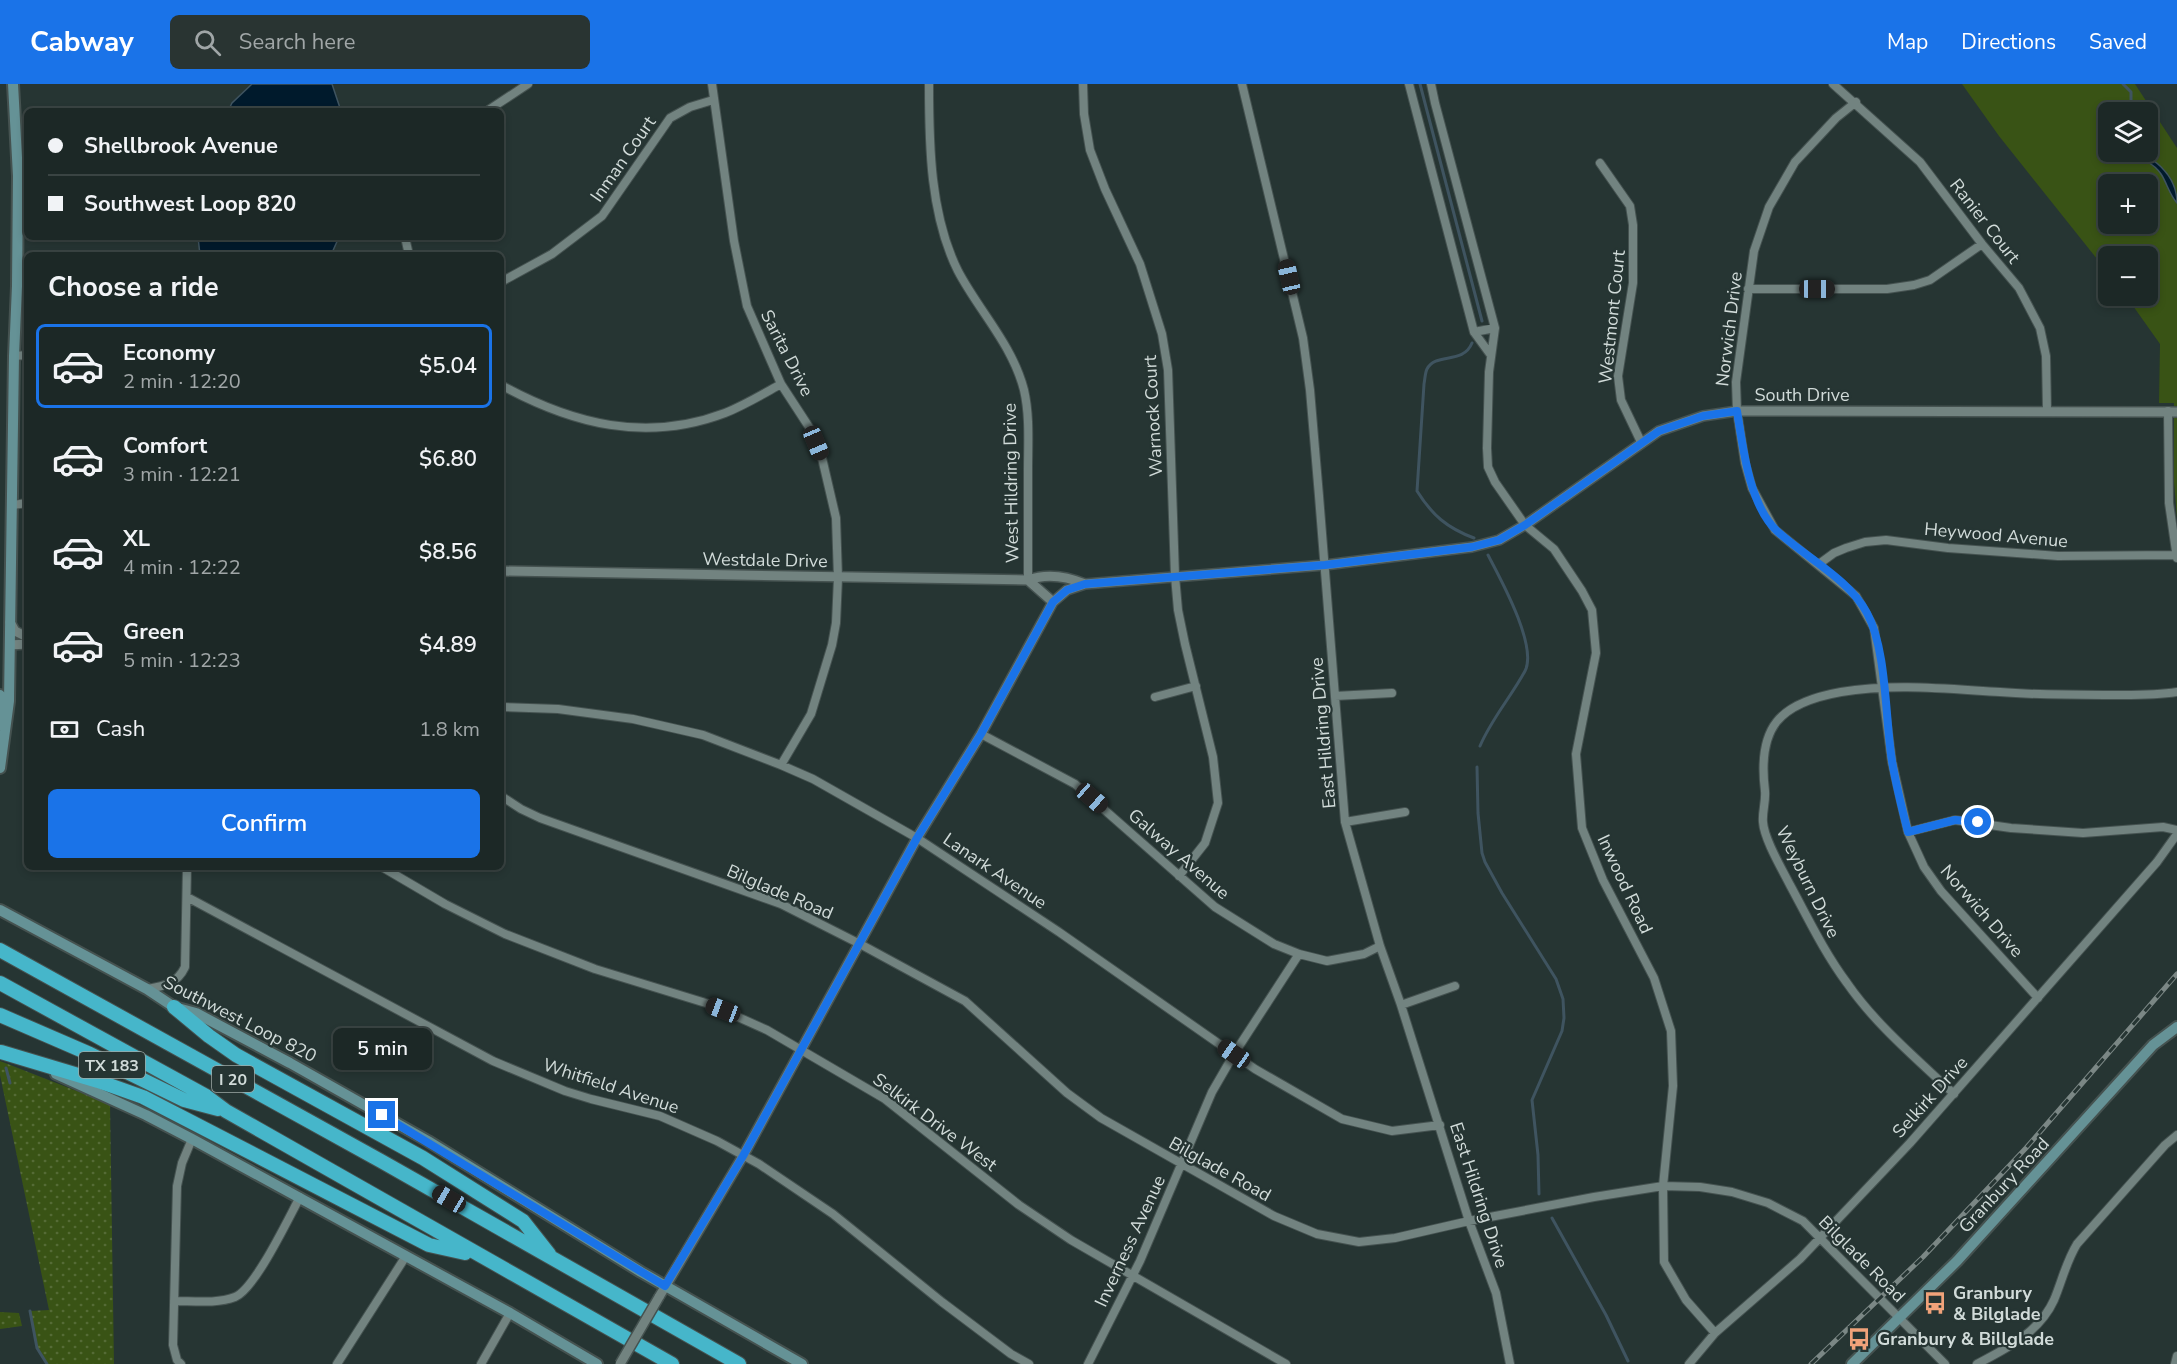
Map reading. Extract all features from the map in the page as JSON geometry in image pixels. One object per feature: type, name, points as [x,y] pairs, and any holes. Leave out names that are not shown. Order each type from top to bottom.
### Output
[{"type":"highway","name":"I 20","points":[[0,950],[381,1161],[739,1364]]},
{"type":"highway","name":"I 20","points":[[0,983],[206,1096],[226,1111],[672,1364]]},
{"type":"highway","points":[[174,1007],[236,1055],[423,1158],[523,1221],[554,1260]]},
{"type":"highway","name":"TX 183","points":[[0,1015],[83,1051],[184,1100],[226,1111]]},
{"type":"highway","points":[[1,1052],[143,1097],[429,1245],[479,1256]]},
{"type":"main road","points":[[0,768],[9,701],[10,645],[5,631],[12,505],[17,286],[18,176],[13,84]]},
{"type":"main road","points":[[0,695],[5,738]]},
{"type":"main road","points":[[0,904],[6,916]]},
{"type":"main road","name":"Southwest Loop 820","points":[[0,910],[6,916],[147,989],[174,1007],[196,1013],[299,1067],[428,1141],[665,1286],[802,1364]]},
{"type":"main road","name":"Granbury Road","points":[[1852,1364],[1957,1261],[2151,1047],[2177,1027]]},
{"type":"main road","points":[[1,1052],[94,1090],[192,1139],[510,1313],[597,1364]]},
{"type":"street","points":[[492,108],[528,84]]},
{"type":"street","name":"Sarita Drive","points":[[712,84],[736,252],[745,298],[756,329],[782,384],[809,427],[822,458],[836,518],[838,578],[836,623],[811,714],[782,765]]},
{"type":"street","name":"West Hildring Drive","points":[[929,84],[936,208],[941,229],[959,272],[1016,364],[1026,399],[1028,580]]},
{"type":"street","name":"Warnock Court","points":[[1083,84],[1084,114],[1090,150],[1104,189],[1140,264],[1162,334],[1168,370],[1174,576],[1178,610],[1213,757],[1218,803],[1205,843],[1179,876]]},
{"type":"street","name":"East Hildring Drive","points":[[1242,84],[1303,338],[1310,390],[1346,822],[1380,946],[1440,1125],[1469,1221],[1496,1293],[1510,1364]]},
{"type":"street","points":[[1409,84],[1474,332],[1490,354]]},
{"type":"street","name":"Inwood Road","points":[[1431,84],[1495,328],[1490,354],[1488,467],[1495,482],[1525,525],[1554,549],[1592,610],[1596,653],[1576,754],[1582,828],[1603,880],[1654,978],[1671,1031],[1673,1086],[1663,1186],[1664,1262],[1686,1300],[1715,1333]]},
{"type":"street","name":"Ranier Court","points":[[1833,84],[1856,102],[1920,162],[1982,244],[2019,288],[2040,328],[2046,356],[2047,411]]},
{"type":"street","name":"Inman Court","points":[[504,280],[552,254],[602,216],[670,118],[690,107],[713,100]]},
{"type":"street","name":"Norwich Drive","points":[[1856,102],[1836,118],[1795,162],[1769,207],[1754,251],[1736,382],[1737,411],[1745,463],[1752,488],[1775,530],[1857,596],[1866,612],[1877,639],[1892,762],[1908,832],[1924,867],[1941,891],[2038,998]]},
{"type":"street","name":"Westmont Court","points":[[1600,163],[1630,206],[1634,225],[1634,283],[1618,376],[1621,400],[1641,442]]},
{"type":"street","points":[[1748,290],[1887,289],[1914,285],[1929,280],[1982,244]]},
{"type":"street","points":[[1474,332],[1495,328]]},
{"type":"street","points":[[14,356],[24,355]]},
{"type":"street","points":[[504,387],[527,400],[583,421],[608,425],[665,427],[723,414],[782,384]]},
{"type":"street","name":"South Drive","points":[[620,1364],[743,1156],[917,838],[981,734],[1053,602],[1067,590],[1085,584],[1325,565],[1472,547],[1499,540],[1525,525],[1659,431],[1703,416],[1737,411],[2173,412]]},
{"type":"street","points":[[2173,412],[2169,503],[2177,556]]},
{"type":"street","points":[[12,505],[24,503]]},
{"type":"street","name":"Heywood Avenue","points":[[1819,564],[1846,548],[1865,542],[1886,540],[1957,549],[2058,556],[2177,556]]},
{"type":"street","name":"Westdale Drive","points":[[504,571],[1028,580],[1038,576],[1068,577],[1085,584]]},
{"type":"street","points":[[1028,580],[1053,602]]},
{"type":"street","points":[[5,631],[15,631],[24,636]]},
{"type":"street","points":[[10,645],[24,644]]},
{"type":"street","points":[[1155,697],[1196,686]]},
{"type":"street","name":"Weyburn Drive","points":[[1954,1094],[1887,1030],[1848,985],[1818,938],[1773,853],[1763,824],[1766,800],[1762,770],[1767,736],[1786,711],[1804,702],[1839,692],[1925,687],[2033,694],[2145,696],[2177,692]]},
{"type":"street","points":[[1335,696],[1392,693]]},
{"type":"street","name":"Lanark Avenue","points":[[504,707],[558,709],[633,718],[703,735],[782,765],[917,838],[1059,932],[1234,1054],[1284,1087],[1342,1119],[1392,1131],[1440,1125]]},
{"type":"street","name":"Galway Avenue","points":[[981,734],[1075,784],[1215,907],[1248,930],[1299,954]]},
{"type":"street","name":"Bilglade Road","points":[[504,798],[540,818],[797,911],[860,944],[964,1001],[1067,1093],[1101,1118],[1274,1216],[1317,1234],[1359,1242],[1395,1238],[1469,1221],[1663,1186],[1700,1187],[1732,1192],[1768,1203],[1803,1221],[1946,1364]]},
{"type":"street","points":[[1346,822],[1405,812]]},
{"type":"street","points":[[1908,832],[1955,820],[2011,828],[2083,833],[2163,827],[2177,832]]},
{"type":"street","name":"Selkirk Drive","points":[[1689,1364],[1715,1333],[1800,1259],[1954,1094],[2157,862],[2177,832]]},
{"type":"street","points":[[147,989],[170,984],[181,974],[186,961],[187,870]]},
{"type":"street","name":"Selkirk Drive West","points":[[387,870],[445,904],[505,934],[596,969],[736,1015],[801,1049],[885,1099],[1019,1205],[1071,1240],[1286,1364]]},
{"type":"street","name":"Whitfield Avenue","points":[[187,897],[493,1060],[582,1097],[660,1116],[717,1141],[833,1214],[942,1302],[1029,1364]]},
{"type":"street","points":[[1299,954],[1327,961],[1364,954],[1380,946]]},
{"type":"street","name":"Inverness Avenue","points":[[1088,1364],[1133,1275],[1212,1092],[1299,954]]},
{"type":"street","points":[[1401,1005],[1455,986]]},
{"type":"street","points":[[1977,1364],[2014,1344],[2037,1325],[2053,1301],[2067,1261],[2077,1244],[2165,1145],[2177,1135]]},
{"type":"street","points":[[181,1364],[174,1353],[177,1186],[182,1163],[192,1139]]},
{"type":"street","points":[[174,1300],[213,1301],[238,1296],[251,1284],[300,1197]]},
{"type":"street","points":[[337,1364],[406,1256]]},
{"type":"street","points":[[481,1364],[510,1313]]},
{"type":"street","points":[[2175,1364],[2177,1356]]},
{"type":"green space","points":[[1962,84],[2135,84],[2147,102],[2098,102],[2098,162],[2158,162],[2158,119],[2177,148],[2177,518],[2174,482],[2174,403],[2159,403],[2160,344],[2133,306],[2158,306],[2158,246],[2098,246],[2098,260],[1999,136]]},
{"type":"green space","points":[[0,1061],[110,1104],[114,1364],[47,1364],[37,1348],[30,1311],[49,1310],[0,1075]]},
{"type":"green space","points":[[0,1312],[19,1313],[22,1326],[0,1329]]},
{"type":"water","points":[[252,84],[332,84],[340,108],[230,108]]},
{"type":"water","points":[[2148,162],[2154,162],[2168,175],[2176,193],[2177,203],[2163,177]]},
{"type":"water","points":[[198,240],[338,240],[332,252],[200,252]]},
{"type":"waterway","points":[[1420,84],[1482,321]]},
{"type":"waterway","points":[[2123,84],[2131,92],[2131,102]]},
{"type":"waterway","points":[[1472,343],[1462,354],[1437,361],[1431,364],[1426,371],[1417,491],[1441,520],[1474,538]]},
{"type":"waterway","points":[[1480,746],[1525,671],[1528,660],[1516,612],[1488,555]]},
{"type":"waterway","points":[[1477,767],[1478,813],[1485,862],[1556,979],[1563,999],[1562,1031],[1532,1100],[1538,1155],[1539,1194]]},
{"type":"waterway","points":[[6,1068],[10,1083]]},
{"type":"waterway","points":[[1552,1218],[1606,1315],[1628,1361]]},
{"type":"waterway","points":[[30,1311],[37,1348],[47,1364]]},
{"type":"railway","points":[[1811,1364],[1923,1257],[2026,1148],[2177,974]]},
{"type":"place","name":"Granbury & Bilglade","points":[[1935,1303]]},
{"type":"place","name":"Granbury & Billglade","points":[[1859,1339]]},
{"type":"route","points":[[382,1115],[665,1286],[743,1156],[917,838],[981,734],[1053,602],[1067,590],[1085,584],[1325,565],[1472,547],[1499,540],[1525,525],[1659,431],[1703,416],[1737,411],[1745,463],[1752,488],[1775,530],[1857,596],[1874,628],[1892,762],[1908,832],[1955,820],[1978,822]]}]
